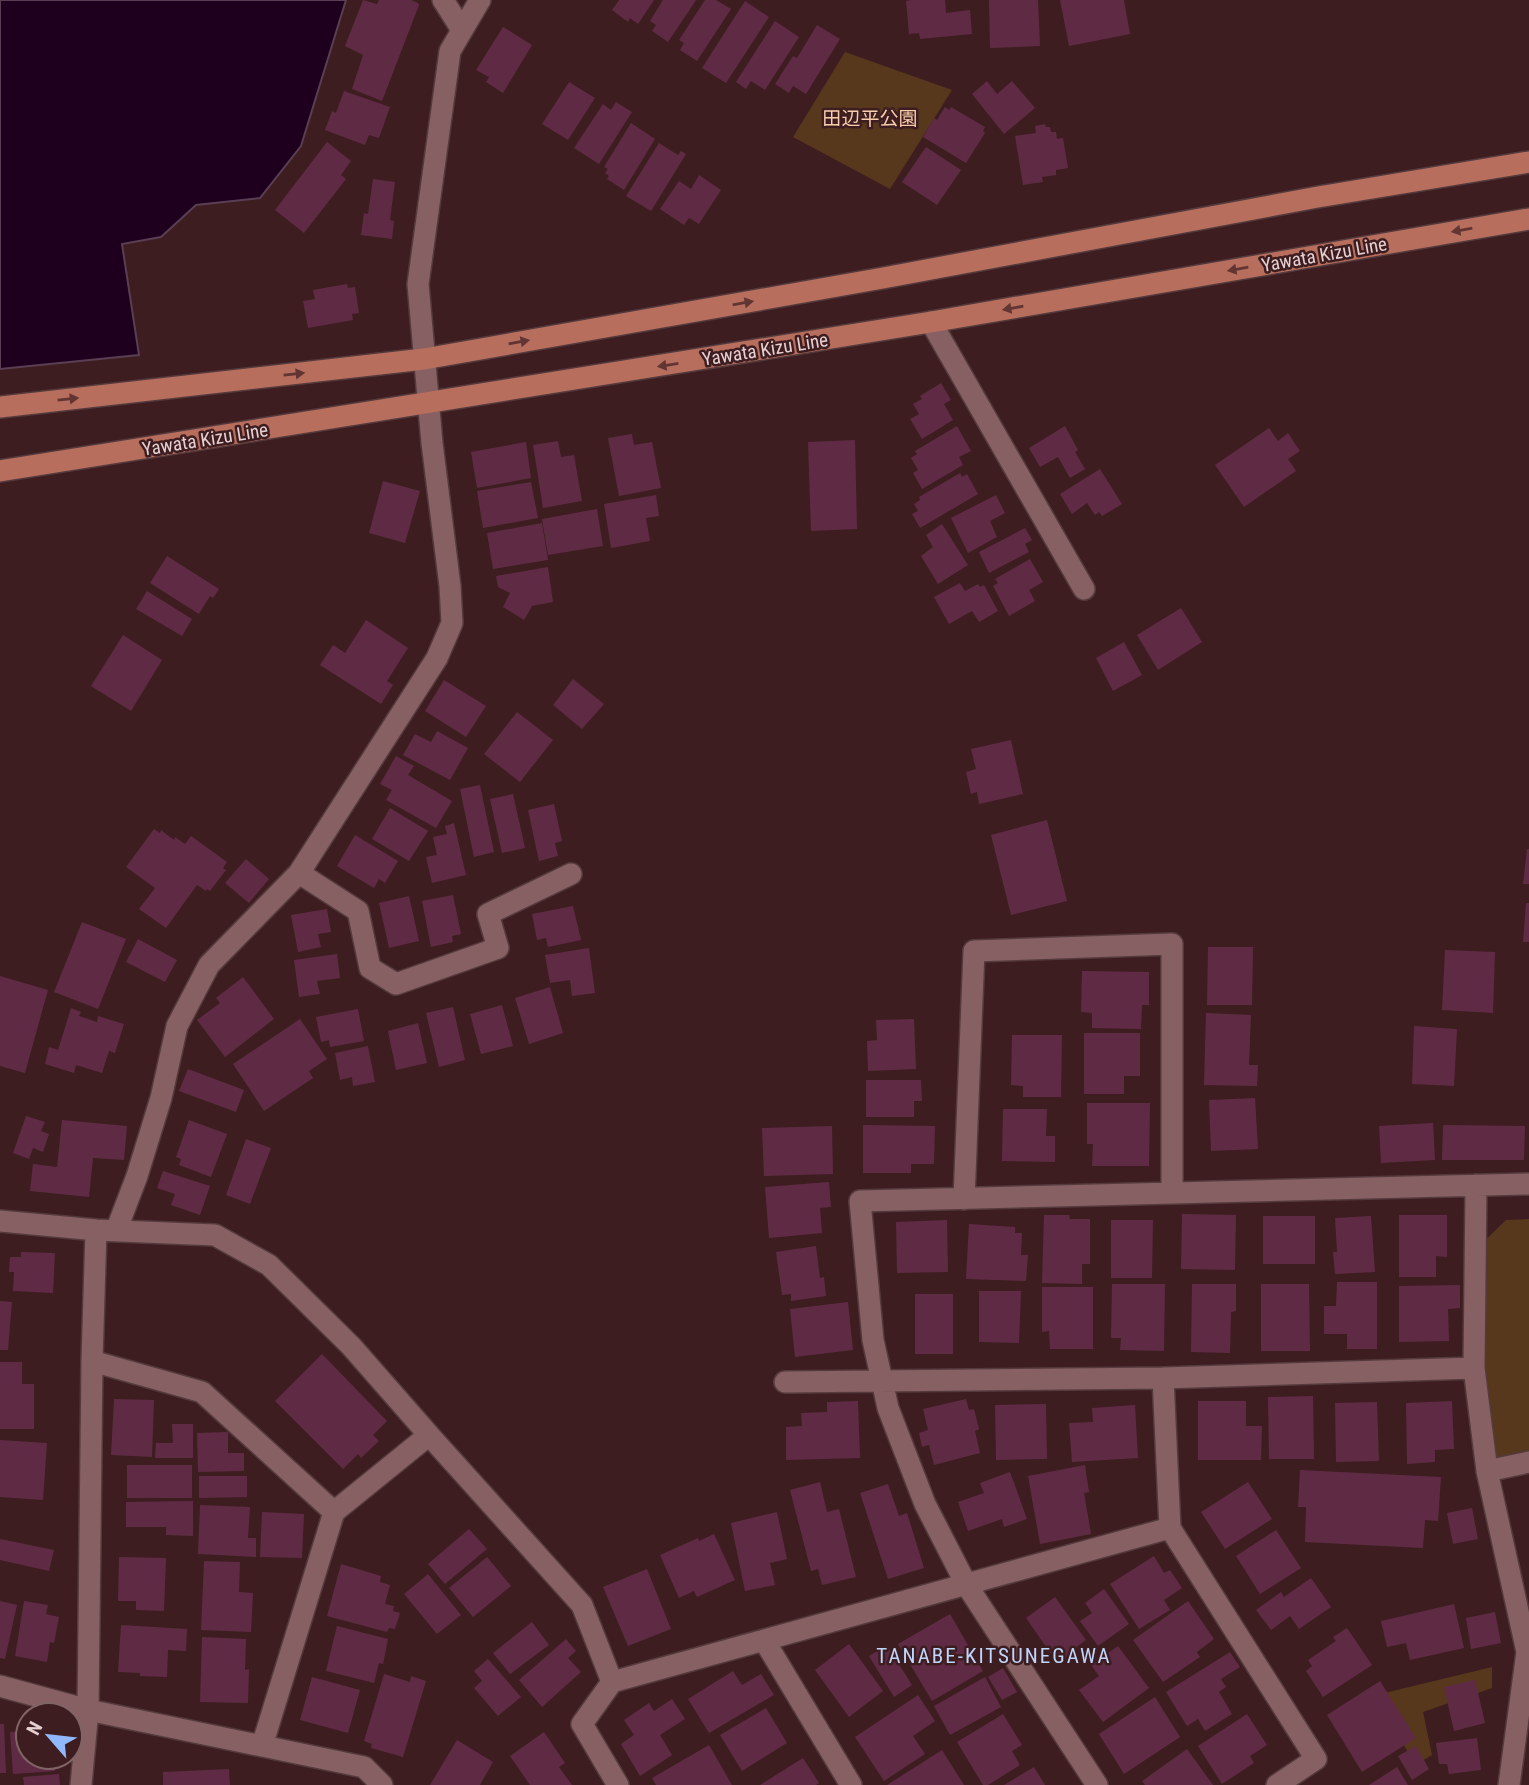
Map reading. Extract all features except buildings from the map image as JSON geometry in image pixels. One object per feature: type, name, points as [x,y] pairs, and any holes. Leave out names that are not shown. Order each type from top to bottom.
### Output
[{"type":"main road","points":[[0,407],[424,359],[869,281],[1318,197],[1529,162]]},
{"type":"main road","name":"Yawata Kizu Line","points":[[0,471],[931,322],[1529,219]]},
{"type":"street","points":[[443,0],[462,30]]},
{"type":"street","points":[[81,1785],[88,1710],[92,1362],[106,1231],[137,1176],[161,1098],[177,1026],[209,965],[299,873],[437,658],[452,623],[418,284],[450,51],[480,0]]},
{"type":"street","points":[[931,322],[1084,589]]},
{"type":"street","points":[[299,873],[358,911],[369,968],[396,984],[498,948],[488,914],[571,874]]},
{"type":"street","points":[[964,1199],[974,951],[1172,944],[1172,1193]]},
{"type":"street","points":[[1097,1785],[965,1584],[925,1504],[888,1408],[873,1340],[860,1201],[1529,1184]]},
{"type":"street","points":[[1476,1185],[1474,1368],[1487,1471],[1527,1653],[1509,1785]]},
{"type":"street","points":[[0,1221],[106,1231],[215,1236],[269,1265],[351,1346],[582,1605],[612,1682]]},
{"type":"street","points":[[92,1362],[202,1392],[334,1512]]},
{"type":"street","points":[[785,1382],[1163,1378],[1474,1368]]},
{"type":"street","points":[[1163,1378],[1170,1528],[1316,1759],[1277,1785]]},
{"type":"street","points":[[262,1746],[334,1512],[429,1435]]},
{"type":"street","points":[[1487,1471],[1529,1462]]},
{"type":"street","points":[[618,1785],[582,1724],[612,1682],[1170,1528]]},
{"type":"street","points":[[764,1640],[850,1785]]},
{"type":"street","points":[[0,1686],[88,1710],[364,1767],[382,1785]]},
{"type":"green space","name":"田辺平公園","points":[[845,52],[952,90],[890,189],[793,137]]},
{"type":"green space","points":[[1529,1219],[1529,1462],[1487,1471],[1475,1250],[1506,1220]]},
{"type":"green space","points":[[1492,1667],[1492,1688],[1423,1712],[1432,1755],[1415,1765],[1376,1695]]},
{"type":"shaded area","points":[[0,0],[346,0],[301,146],[260,198],[196,205],[161,237],[122,244],[139,355],[0,369]]},
{"type":"district","name":"TANABE-KITSUNEGAWA","points":[[994,1656]]}]
